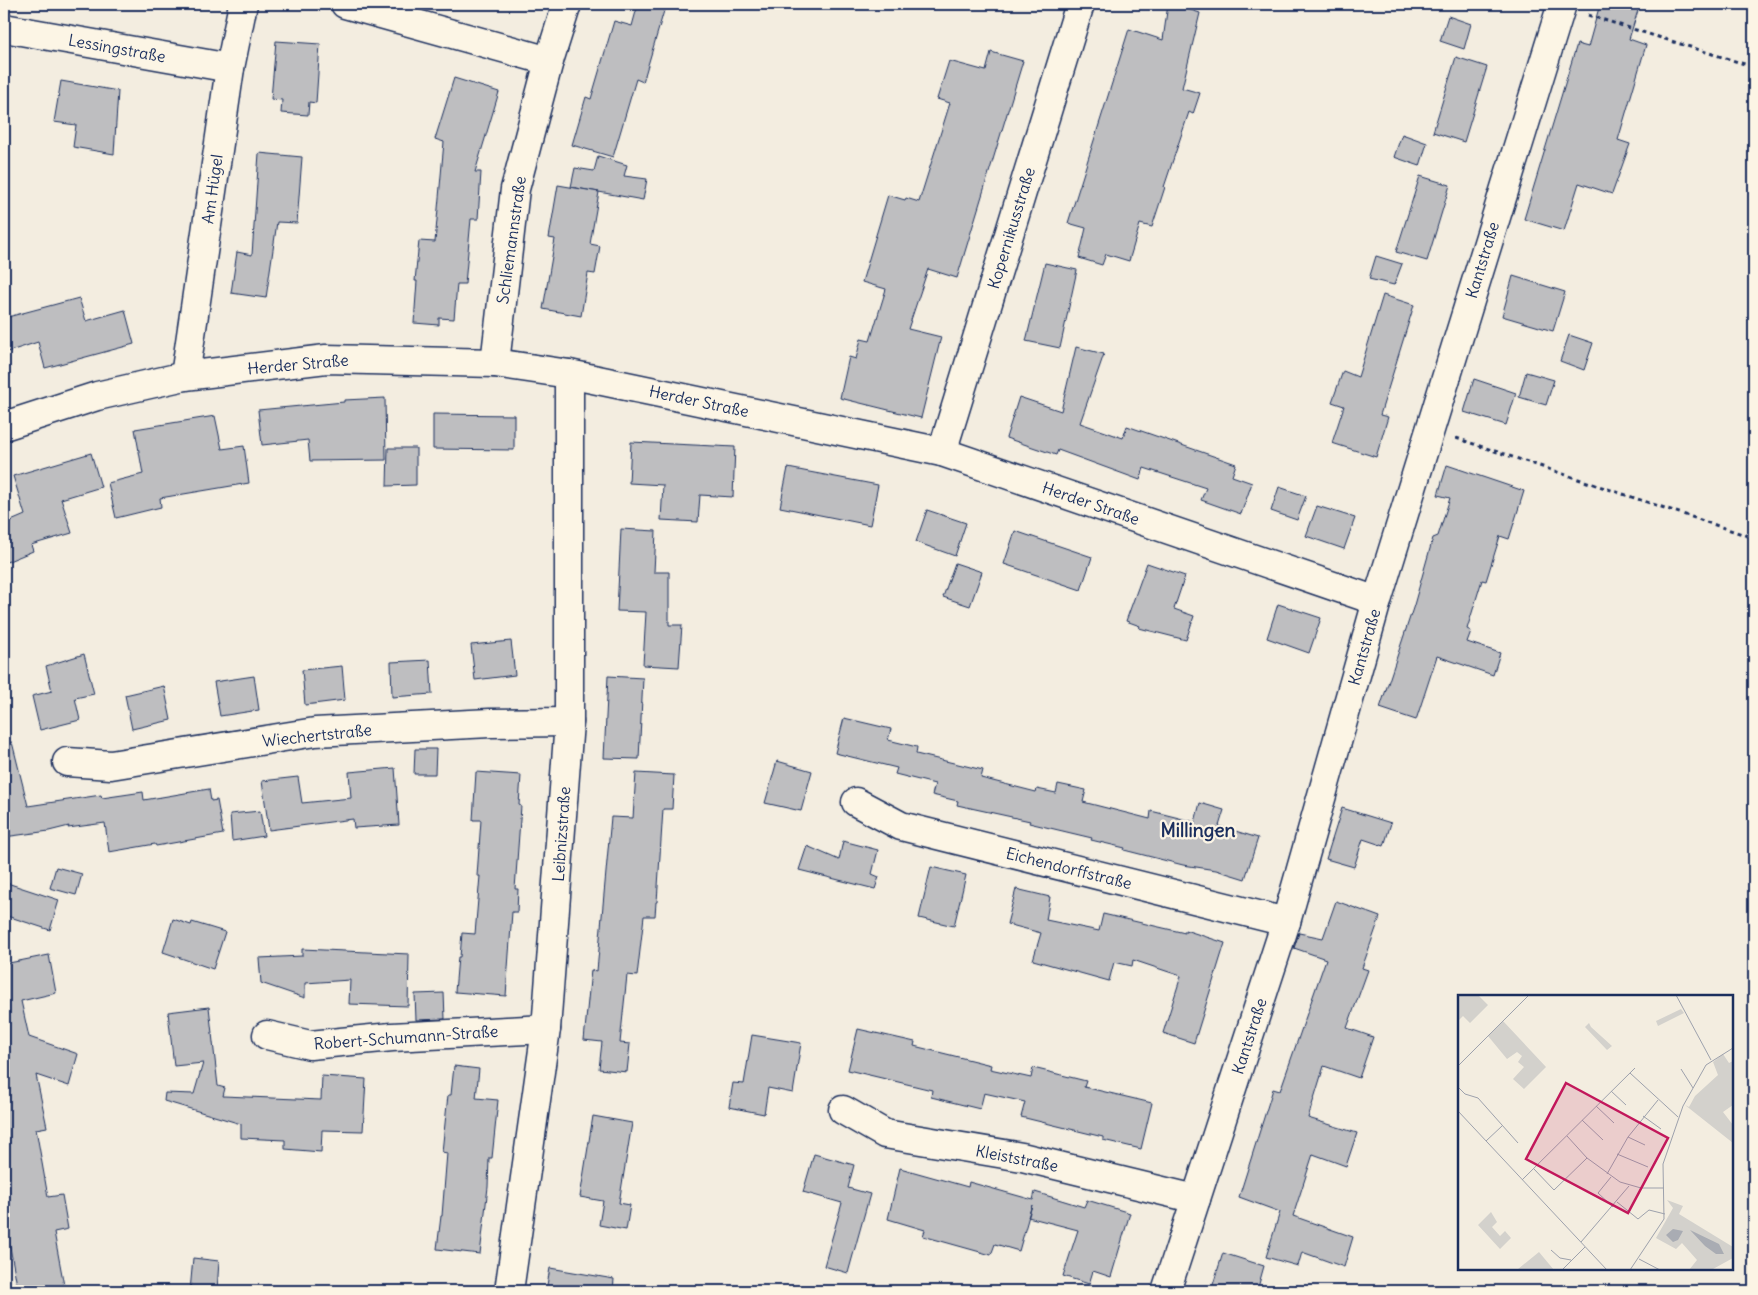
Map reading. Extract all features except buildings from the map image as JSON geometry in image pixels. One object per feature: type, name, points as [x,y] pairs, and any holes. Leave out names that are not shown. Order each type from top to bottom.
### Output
[{"type":"street","name":"Am Hügel","points":[[185,376],[230,68],[243,4]]},
{"type":"street","points":[[345,4],[549,61]]},
{"type":"street","name":"Schliemannstraße","points":[[495,363],[516,189],[549,61],[567,4]]},
{"type":"street","name":"Kopernikusstraße","points":[[942,452],[1080,4]]},
{"type":"street","name":"Kantstraße","points":[[1166,1291],[1286,922],[1377,601],[1562,5]]},
{"type":"street","name":"Lessingstraße","points":[[4,28],[230,68]]},
{"type":"street","name":"Herder Straße","points":[[4,426],[97,396],[185,376],[326,359],[495,363],[568,374],[942,452],[1377,601]]},
{"type":"street","name":"Leibnizstraße","points":[[509,1291],[546,1029],[569,722],[568,374]]},
{"type":"street","name":"Wiechertstraße","points":[[66,762],[111,765],[315,732],[490,723],[569,722]]},
{"type":"street","name":"Eichendorffstraße","points":[[856,802],[901,826],[1286,922]]},
{"type":"street","name":"Robert-Schumann-Straße","points":[[267,1035],[310,1045],[392,1037],[546,1029]]},
{"type":"street","name":"Kleiststraße","points":[[843,1110],[886,1134],[1022,1157],[1196,1199]]},
{"type":"path","points":[[1562,5],[1754,67]]},
{"type":"path","points":[[1430,430],[1754,538]]},
{"type":"district","name":"Millingen","points":[[1198,830]]}]
